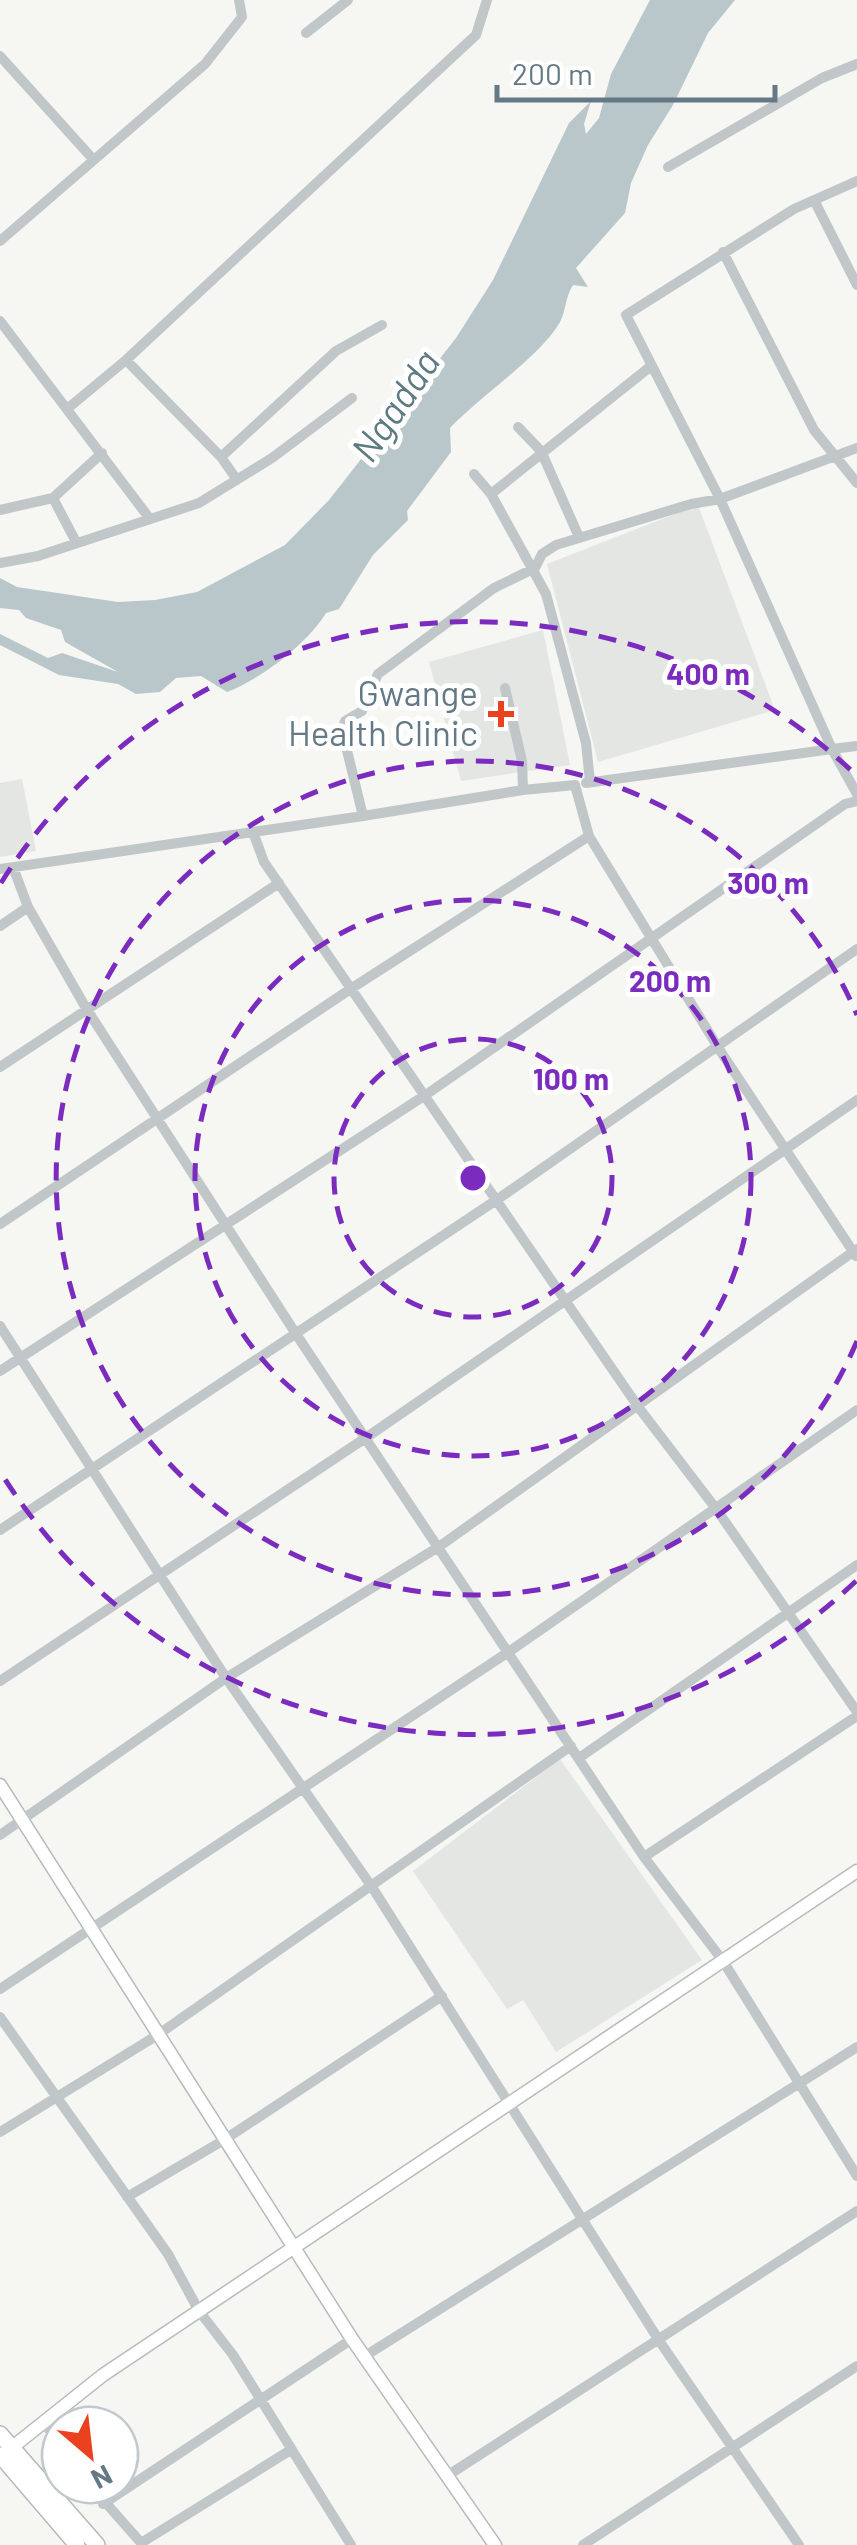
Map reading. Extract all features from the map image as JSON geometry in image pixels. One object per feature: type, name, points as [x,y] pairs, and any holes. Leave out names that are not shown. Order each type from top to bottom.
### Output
[{"type":"highway","points":[[3,2448],[76,2545]]},
{"type":"highway","points":[[3,2448],[97,2545]]},
{"type":"main road","points":[[0,1785],[352,2339],[450,2474],[495,2545]]},
{"type":"main road","points":[[65,2405],[199,2310],[857,1871]]},
{"type":"main road","points":[[3,2448],[40,2423]]},
{"type":"street","points":[[0,242],[92,158],[205,64],[242,17],[239,0]]},
{"type":"street","points":[[306,33],[348,0]]},
{"type":"street","points":[[66,409],[126,360],[476,35],[487,0]]},
{"type":"street","points":[[0,56],[92,158]]},
{"type":"street","points":[[668,167],[822,78],[857,64]]},
{"type":"street","points":[[0,1370],[427,1094],[857,797],[720,499],[626,315],[723,252],[814,200],[857,181]]},
{"type":"street","points":[[814,200],[857,285]]},
{"type":"street","points":[[723,252],[814,430],[857,483]]},
{"type":"street","points":[[0,321],[150,519]]},
{"type":"street","points":[[221,457],[336,351],[382,325]]},
{"type":"street","points":[[126,360],[221,457],[237,480]]},
{"type":"street","points":[[490,494],[651,366]]},
{"type":"street","points":[[0,562],[199,504],[352,398]]},
{"type":"street","points":[[518,427],[542,451],[579,537]]},
{"type":"street","points":[[363,816],[342,730],[345,722],[362,711],[372,682],[494,588],[535,568],[542,554],[579,537],[720,499],[857,448]]},
{"type":"street","points":[[0,510],[52,498],[102,453]]},
{"type":"street","points":[[474,474],[535,568],[559,628],[586,743],[590,782]]},
{"type":"street","points":[[52,498],[76,542]]},
{"type":"street","points":[[505,688],[522,761],[522,790]]},
{"type":"street","points":[[0,870],[522,790],[857,746]]},
{"type":"street","points":[[0,1835],[226,1678],[440,1546],[856,1253],[719,1049],[589,836],[575,785]]},
{"type":"street","points":[[253,832],[264,862],[427,1094],[638,1408],[717,1510],[857,1714],[644,1857]]},
{"type":"street","points":[[0,1224],[352,988],[589,836]]},
{"type":"street","points":[[13,868],[28,907],[86,1008],[296,1334],[644,1857],[723,1961],[857,2176]]},
{"type":"street","points":[[0,1067],[279,883]]},
{"type":"street","points":[[0,926],[28,907]]},
{"type":"street","points":[[0,1530],[498,1199],[719,1049],[857,949]]},
{"type":"street","points":[[0,1681],[367,1436],[857,1100]]},
{"type":"street","points":[[0,1326],[226,1678],[372,1886],[660,2342],[799,2545]]},
{"type":"street","points":[[0,1989],[89,1926],[510,1651],[857,1410]]},
{"type":"street","points":[[580,1758],[857,1565]]},
{"type":"street","points":[[0,2132],[156,2036],[571,1746]]},
{"type":"street","points":[[127,2197],[224,2140],[442,1996]]},
{"type":"street","points":[[0,2017],[53,2097],[168,2254],[199,2310],[351,2545]]},
{"type":"street","points":[[365,2356],[857,2047]]},
{"type":"street","points":[[450,2474],[660,2342],[857,2211]]},
{"type":"street","points":[[140,2479],[352,2339]]},
{"type":"street","points":[[583,2545],[857,2366]]},
{"type":"street","points":[[104,2505],[142,2544],[289,2451]]},
{"type":"shaded area","points":[[650,0],[735,0],[708,33],[673,105],[648,145],[631,183],[625,213],[576,268],[588,287],[573,285],[560,322],[551,335],[450,428],[451,452],[407,511],[408,520],[373,555],[339,609],[326,613],[282,659],[227,692],[201,676],[176,678],[160,692],[136,694],[118,684],[59,675],[0,645],[0,634],[48,658],[62,653],[118,672],[65,642],[61,630],[26,618],[19,610],[0,608],[0,578],[17,587],[118,602],[155,600],[197,592],[285,545],[329,500],[456,338],[493,280],[569,123],[591,101],[584,124],[586,134],[599,118],[611,74]]},
{"type":"shaded area","points":[[698,505],[775,710],[598,762],[547,564]]},
{"type":"shaded area","name":"Gwange Health Clinic","points":[[543,630],[570,765],[461,781],[429,662]]},
{"type":"shaded area","points":[[22,779],[36,851],[0,857],[0,783]]},
{"type":"shaded area","points":[[560,1759],[702,1960],[556,2052],[523,2000],[507,2009],[413,1871]]},
{"type":"place","name":"Gwange Health Clinic","points":[[501,714]]},
{"type":"water label","name":"Ngadda","points":[[396,406]]}]
